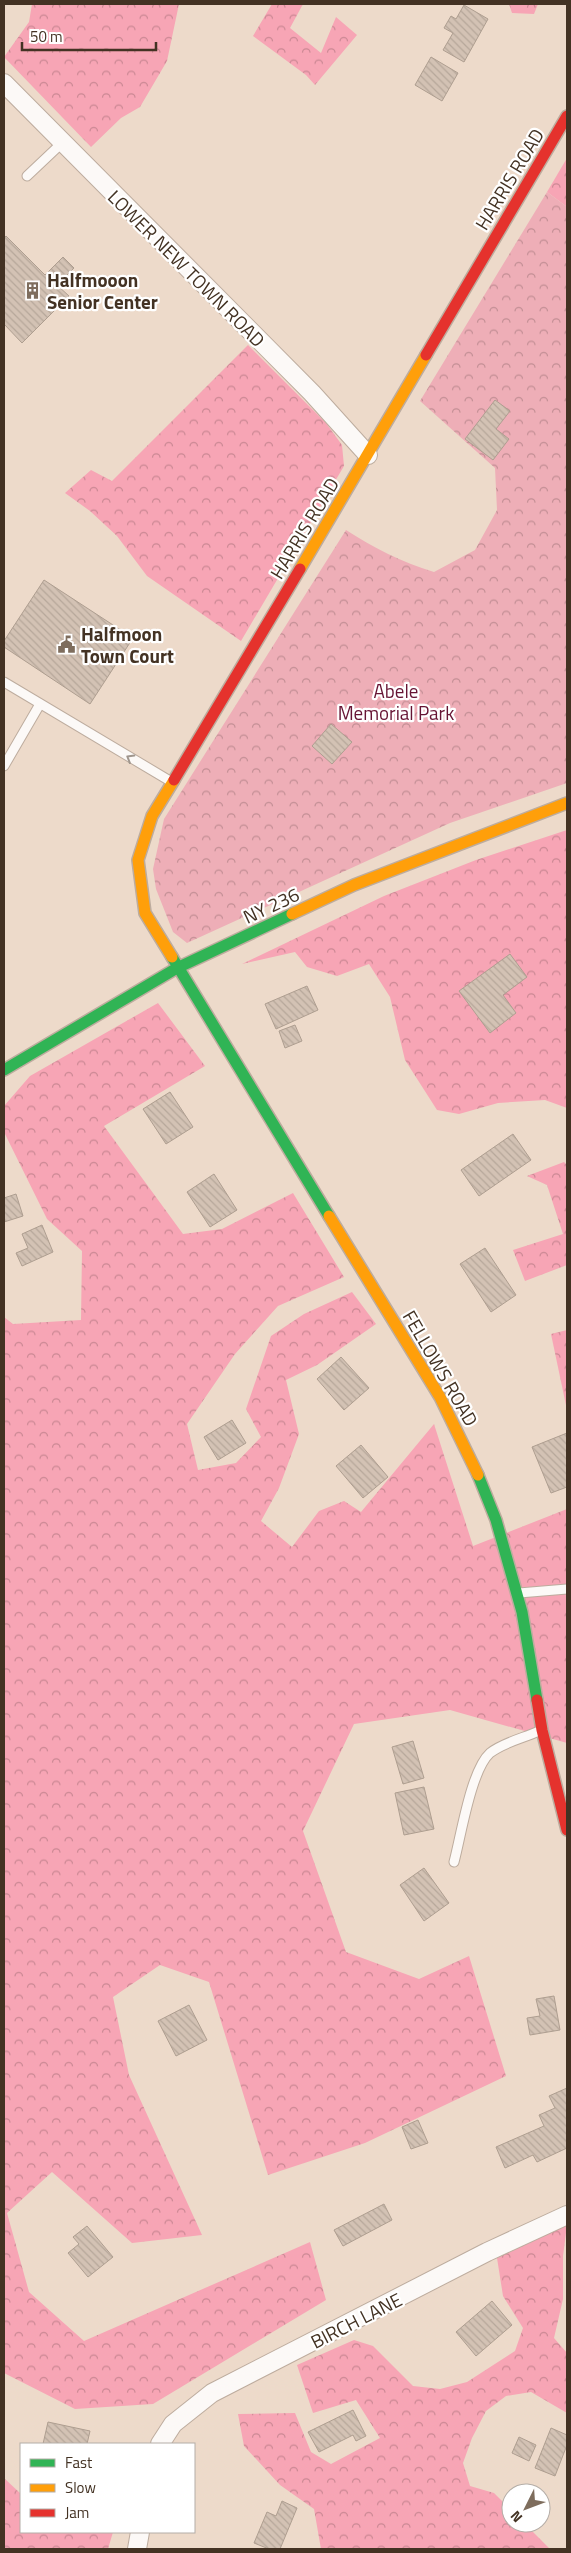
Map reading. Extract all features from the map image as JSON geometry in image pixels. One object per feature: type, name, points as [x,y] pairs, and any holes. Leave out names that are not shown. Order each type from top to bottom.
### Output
[{"type":"street","name":"LOWER NEW TOWN ROAD","points":[[4,83],[312,393],[368,456]]},
{"type":"street","name":"HARRIS ROAD","points":[[177,968],[145,914],[138,860],[152,816],[368,456],[507,214],[567,116]]},
{"type":"street","name":"NY 236","points":[[4,1070],[177,968],[354,885],[544,810],[567,803]]},
{"type":"street","name":"FELLOWS ROAD","points":[[177,968],[299,1163],[440,1397],[469,1453],[496,1520],[522,1612],[542,1730],[567,1830]]},
{"type":"street","name":"BIRCH LANE","points":[[161,2443],[173,2424],[212,2393],[487,2252],[567,2215]]},
{"type":"street","points":[[137,2549],[140,2533]]},
{"type":"lane","points":[[27,176],[63,142]]},
{"type":"lane","points":[[4,682],[172,782]]},
{"type":"lane","points":[[4,766],[40,704]]},
{"type":"lane","points":[[516,1593],[567,1590]]},
{"type":"lane","points":[[454,1862],[478,1769],[489,1754],[542,1730]]},
{"type":"green space","points":[[32,4],[179,4],[167,61],[140,107],[121,118],[91,147],[4,57],[29,22]]},
{"type":"green space","points":[[272,4],[303,4],[290,28],[321,53],[336,17],[357,35],[315,85],[306,75],[253,36]]},
{"type":"green space","points":[[509,4],[538,4],[534,14],[512,13]]},
{"type":"green space","points":[[567,158],[567,207],[547,192]]},
{"type":"green space","name":"Abele Memorial Park","points":[[547,192],[567,207],[567,783],[450,823],[187,943],[173,932],[156,889],[153,869],[164,819],[346,530],[388,554],[434,572],[475,550],[497,510],[495,468],[420,401]]},
{"type":"green space","points":[[248,345],[326,423],[342,445],[344,466],[241,641],[147,576],[117,536],[90,511],[65,493],[91,470],[112,481]]},
{"type":"green space","points":[[567,830],[567,1108],[545,1100],[498,1103],[459,1114],[437,1110],[405,1060],[390,997],[369,964],[337,976],[307,967],[295,952],[242,964],[384,896],[476,860]]},
{"type":"green space","points":[[158,1003],[205,1066],[104,1126],[183,1234],[222,1229],[293,1193],[344,1277],[278,1306],[235,1354],[187,1424],[198,1470],[236,1463],[261,1437],[246,1409],[271,1336],[304,1314],[352,1292],[376,1324],[317,1365],[286,1380],[299,1434],[279,1488],[261,1521],[292,1547],[319,1511],[344,1501],[361,1512],[434,1424],[473,1546],[567,1509],[567,1743],[450,1710],[354,1724],[303,1831],[346,1952],[419,1979],[469,1956],[506,2076],[365,2143],[268,2175],[209,1982],[160,1965],[113,1997],[129,2075],[202,2235],[132,2243],[52,2172],[7,2213],[29,2292],[84,2341],[310,2242],[326,2300],[153,2404],[75,2409],[4,2373],[4,1317],[13,1324],[81,1320],[82,1251],[47,1219],[4,1132],[4,1106],[30,1076]]},
{"type":"green space","points":[[564,1162],[567,1165],[567,1265],[525,1281],[513,1250],[563,1234],[547,1185],[527,1176]]},
{"type":"green space","points":[[567,1330],[567,1410],[551,1334]]},
{"type":"green space","points":[[567,2225],[563,2256],[563,2299],[554,2338],[567,2353],[567,2413],[531,2392],[506,2396],[486,2411],[472,2438],[463,2463],[470,2486],[494,2493],[501,2500],[501,2533],[534,2533],[550,2549],[321,2549],[314,2509],[280,2485],[244,2446],[238,2414],[295,2413],[311,2452],[331,2464],[380,2438],[356,2400],[313,2413],[297,2365],[354,2340],[373,2346],[413,2386],[440,2389],[467,2382],[515,2351],[523,2328],[503,2296],[497,2258]]},
{"type":"green space","points":[[4,2478],[20,2493],[20,2533],[113,2533],[108,2549],[4,2549]]},
{"type":"building","points":[[464,5],[488,19],[464,62],[443,50],[453,33],[444,28],[451,16],[456,19]]},
{"type":"building","points":[[431,57],[458,73],[442,101],[415,85]]},
{"type":"building","name":"Halfmooon Senior Center","points":[[6,236],[45,275],[63,257],[74,268],[57,285],[69,296],[22,343],[4,324],[4,238]]},
{"type":"building","points":[[495,400],[510,411],[496,429],[509,439],[493,460],[465,439]]},
{"type":"building","name":"Halfmoon Town Court","points":[[44,580],[133,638],[90,704],[4,647],[4,641]]},
{"type":"building","points":[[331,724],[352,742],[332,764],[312,746]]},
{"type":"building","points":[[510,954],[527,977],[503,995],[516,1013],[490,1033],[459,991]]},
{"type":"building","points":[[307,986],[318,1010],[276,1029],[265,1004]]},
{"type":"building","points":[[295,1025],[302,1041],[285,1048],[279,1031]]},
{"type":"building","points":[[170,1092],[193,1127],[166,1144],[143,1109]]},
{"type":"building","points":[[513,1134],[531,1160],[479,1196],[461,1170]]},
{"type":"building","points":[[214,1174],[237,1210],[210,1227],[187,1192]]},
{"type":"building","points":[[16,1194],[23,1216],[4,1222],[4,1198]]},
{"type":"building","points":[[42,1225],[53,1252],[22,1266],[16,1253],[28,1248],[22,1234]]},
{"type":"building","points":[[485,1248],[516,1295],[491,1312],[460,1264]]},
{"type":"building","points":[[341,1357],[369,1388],[344,1410],[317,1379]]},
{"type":"building","points":[[232,1420],[246,1443],[218,1460],[204,1437]]},
{"type":"building","points":[[567,1433],[567,1487],[551,1493],[532,1447]]},
{"type":"building","points":[[361,1445],[388,1477],[363,1498],[336,1466]]},
{"type":"building","points":[[413,1741],[424,1778],[403,1784],[392,1747]]},
{"type":"building","points":[[424,1787],[434,1829],[404,1835],[395,1793]]},
{"type":"building","points":[[424,1868],[449,1903],[424,1921],[400,1885]]},
{"type":"building","points":[[554,1996],[560,2030],[530,2035],[527,2018],[540,2016],[536,1999]]},
{"type":"building","points":[[189,2005],[207,2040],[176,2056],[158,2021]]},
{"type":"building","points":[[567,2088],[567,2148],[537,2162],[533,2155],[505,2168],[496,2147],[544,2126],[539,2115],[555,2108],[549,2096]]},
{"type":"building","points":[[418,2120],[428,2143],[411,2149],[402,2127]]},
{"type":"building","points":[[384,2204],[392,2220],[343,2246],[334,2230]]},
{"type":"building","points":[[87,2226],[113,2257],[88,2277],[68,2253],[79,2244],[73,2237]]},
{"type":"building","points":[[492,2301],[512,2325],[476,2356],[456,2332]]},
{"type":"building","points":[[353,2410],[366,2436],[356,2441],[353,2435],[319,2452],[308,2432]]},
{"type":"building","points":[[48,2422],[90,2431],[87,2443],[43,2443]]},
{"type":"building","points":[[551,2428],[567,2435],[567,2445],[555,2476],[535,2468]]},
{"type":"building","points":[[519,2437],[536,2445],[529,2461],[512,2453]]},
{"type":"building","points":[[282,2501],[297,2508],[280,2549],[269,2549],[254,2543],[267,2512],[276,2516]]},
{"type":"traffic: fast","points":[[4,1070],[177,968],[292,914]]},
{"type":"traffic: fast","points":[[172,957],[329,1216]]},
{"type":"traffic: fast","points":[[478,1475],[496,1520],[522,1612],[537,1700]]},
{"type":"traffic: slow","points":[[300,569],[426,355]]},
{"type":"traffic: slow","points":[[172,957],[145,913],[138,860],[152,816],[174,780]]},
{"type":"traffic: slow","points":[[292,914],[354,885],[567,803]]},
{"type":"traffic: slow","points":[[329,1216],[440,1397],[478,1475]]},
{"type":"traffic: jam","points":[[426,355],[567,116]]},
{"type":"traffic: jam","points":[[174,780],[300,569]]},
{"type":"traffic: jam","points":[[537,1700],[542,1730],[567,1830]]},
{"type":"place","name":"Halfmooon Senior Center","points":[[33,290]]},
{"type":"place","name":"Halfmoon Town Court","points":[[67,644]]}]
